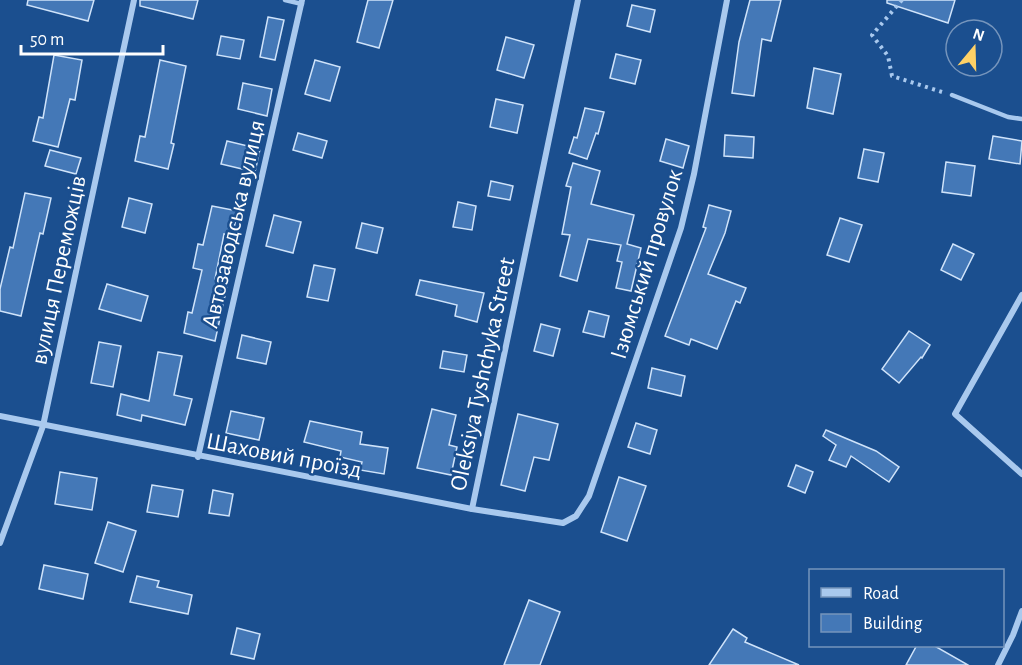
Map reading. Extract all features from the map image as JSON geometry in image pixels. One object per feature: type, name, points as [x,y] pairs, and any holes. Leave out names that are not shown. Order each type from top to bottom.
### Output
[{"type":"street","name":"вулиця Переможців","points":[[0,543],[43,426],[134,0]]},
{"type":"street","name":"Oleksiya Tyshchyka Street","points":[[472,509],[578,0]]},
{"type":"street","name":"Ізюмський провулок","points":[[563,524],[576,516],[589,496],[681,228],[694,174],[727,0]]},
{"type":"street","name":"Автозаводська вулиця","points":[[198,457],[302,2]]},
{"type":"street","points":[[1022,295],[955,414],[1022,474]]},
{"type":"street","name":"Шаховий проїзд","points":[[0,416],[198,457],[563,524]]},
{"type":"street","points":[[998,665],[1022,611]]},
{"type":"lane","points":[[285,0],[302,2]]},
{"type":"lane","points":[[952,95],[1008,117],[1022,119]]},
{"type":"path","points":[[902,0],[872,35],[888,56],[892,76],[952,95]]},
{"type":"building","points":[[28,0],[94,0],[88,21],[27,5]]},
{"type":"building","points":[[140,0],[198,0],[193,19],[140,6]]},
{"type":"building","points":[[368,0],[393,0],[379,48],[357,42]]},
{"type":"building","points":[[750,0],[781,0],[771,41],[762,39],[754,96],[732,93],[739,42]]},
{"type":"building","points":[[887,0],[955,0],[950,18],[944,18],[944,22],[887,3]]},
{"type":"building","points":[[632,5],[655,10],[650,32],[627,26]]},
{"type":"building","points":[[268,17],[284,20],[275,60],[260,57]]},
{"type":"building","points":[[221,36],[244,40],[240,59],[217,55]]},
{"type":"building","points":[[506,37],[534,45],[524,78],[497,70]]},
{"type":"building","points":[[616,54],[641,60],[635,84],[610,78]]},
{"type":"building","points":[[54,55],[82,60],[75,100],[70,99],[58,147],[33,141],[39,117],[43,118]]},
{"type":"building","points":[[160,60],[186,66],[168,169],[135,161],[140,136],[145,137]]},
{"type":"building","points":[[315,60],[340,67],[330,101],[305,94]]},
{"type":"building","points":[[814,68],[841,74],[833,114],[807,108]]},
{"type":"building","points":[[243,83],[272,89],[267,116],[238,109]]},
{"type":"building","points":[[496,99],[523,105],[517,133],[490,127]]},
{"type":"building","points":[[585,108],[604,112],[598,134],[596,133],[587,159],[569,153],[574,137],[577,138]]},
{"type":"building","points":[[298,133],[327,141],[322,158],[293,150]]},
{"type":"building","points":[[725,135],[754,137],[753,158],[724,156]]},
{"type":"building","points":[[993,136],[1022,141],[1020,164],[989,159]]},
{"type":"building","points":[[666,139],[689,146],[683,168],[660,161]]},
{"type":"building","points":[[227,141],[260,149],[255,172],[221,164]]},
{"type":"building","points":[[864,149],[884,153],[878,182],[858,178]]},
{"type":"building","points":[[50,150],[81,158],[76,174],[45,166]]},
{"type":"building","points":[[946,162],[975,166],[971,196],[942,192]]},
{"type":"building","points":[[573,163],[600,171],[591,204],[634,215],[627,244],[641,248],[631,291],[616,288],[622,262],[617,261],[621,245],[588,239],[577,281],[560,276],[570,235],[562,234],[571,187],[566,186]]},
{"type":"building","points":[[491,181],[513,186],[510,200],[488,196]]},
{"type":"building","points":[[25,193],[51,198],[43,234],[40,233],[21,316],[0,311],[0,289],[10,247],[13,248]]},
{"type":"building","points":[[129,198],[152,204],[145,233],[122,227]]},
{"type":"building","points":[[458,202],[476,206],[472,230],[453,227]]},
{"type":"building","points":[[709,205],[731,211],[725,233],[708,274],[746,288],[740,303],[736,301],[717,349],[691,339],[689,345],[665,336],[706,228],[703,227]]},
{"type":"building","points":[[212,206],[238,211],[232,236],[224,234],[215,279],[228,282],[215,341],[184,333],[188,312],[192,313],[202,270],[193,268],[198,244],[203,245]]},
{"type":"building","points":[[274,215],[301,222],[293,253],[266,246]]},
{"type":"building","points":[[840,218],[862,225],[849,262],[827,255]]},
{"type":"building","points":[[362,223],[383,228],[377,253],[356,248]]},
{"type":"building","points":[[953,244],[974,254],[961,280],[941,270]]},
{"type":"building","points":[[314,265],[335,269],[328,301],[307,297]]},
{"type":"building","points":[[420,280],[484,293],[477,322],[455,316],[457,305],[416,295]]},
{"type":"building","points":[[107,284],[148,296],[141,321],[99,309]]},
{"type":"building","points":[[589,311],[609,316],[604,337],[583,332]]},
{"type":"building","points":[[541,324],[560,329],[553,356],[534,351]]},
{"type":"building","points":[[909,331],[930,345],[922,358],[899,383],[882,369]]},
{"type":"building","points":[[242,335],[271,342],[266,364],[237,358]]},
{"type":"building","points":[[99,342],[121,346],[113,387],[91,383]]},
{"type":"building","points":[[443,351],[467,355],[464,372],[440,368]]},
{"type":"building","points":[[158,352],[182,356],[174,395],[192,399],[185,425],[142,415],[141,421],[117,415],[121,394],[149,401]]},
{"type":"building","points":[[652,368],[685,376],[681,396],[648,388]]},
{"type":"building","points":[[432,409],[456,415],[449,445],[457,447],[451,475],[417,468]]},
{"type":"building","points":[[231,411],[264,418],[259,440],[226,433]]},
{"type":"building","points":[[518,414],[558,424],[549,460],[534,457],[525,491],[501,485]]},
{"type":"building","points":[[310,421],[362,432],[360,444],[388,448],[384,474],[360,470],[362,462],[340,457],[341,451],[304,442]]},
{"type":"building","points":[[636,423],[657,430],[650,454],[628,447]]},
{"type":"building","points":[[826,430],[876,451],[899,467],[889,482],[851,456],[846,467],[829,460],[836,445],[823,436]]},
{"type":"building","points":[[796,465],[813,472],[805,493],[788,486]]},
{"type":"building","points":[[60,472],[97,478],[92,510],[55,504]]},
{"type":"building","points":[[619,477],[646,486],[627,541],[601,532]]},
{"type":"building","points":[[152,485],[183,490],[178,517],[147,512]]},
{"type":"building","points":[[213,490],[233,494],[229,516],[209,513]]},
{"type":"building","points":[[108,522],[136,531],[123,572],[95,563]]},
{"type":"building","points":[[44,565],[88,574],[83,599],[39,589]]},
{"type":"building","points":[[137,576],[159,581],[157,587],[192,595],[188,614],[130,602]]},
{"type":"building","points":[[529,600],[560,612],[540,665],[504,665]]},
{"type":"building","points":[[237,628],[260,634],[254,659],[231,654]]},
{"type":"building","points":[[733,629],[747,638],[745,642],[799,665],[709,665]]},
{"type":"building","points":[[916,647],[936,647],[968,665],[906,665]]}]
